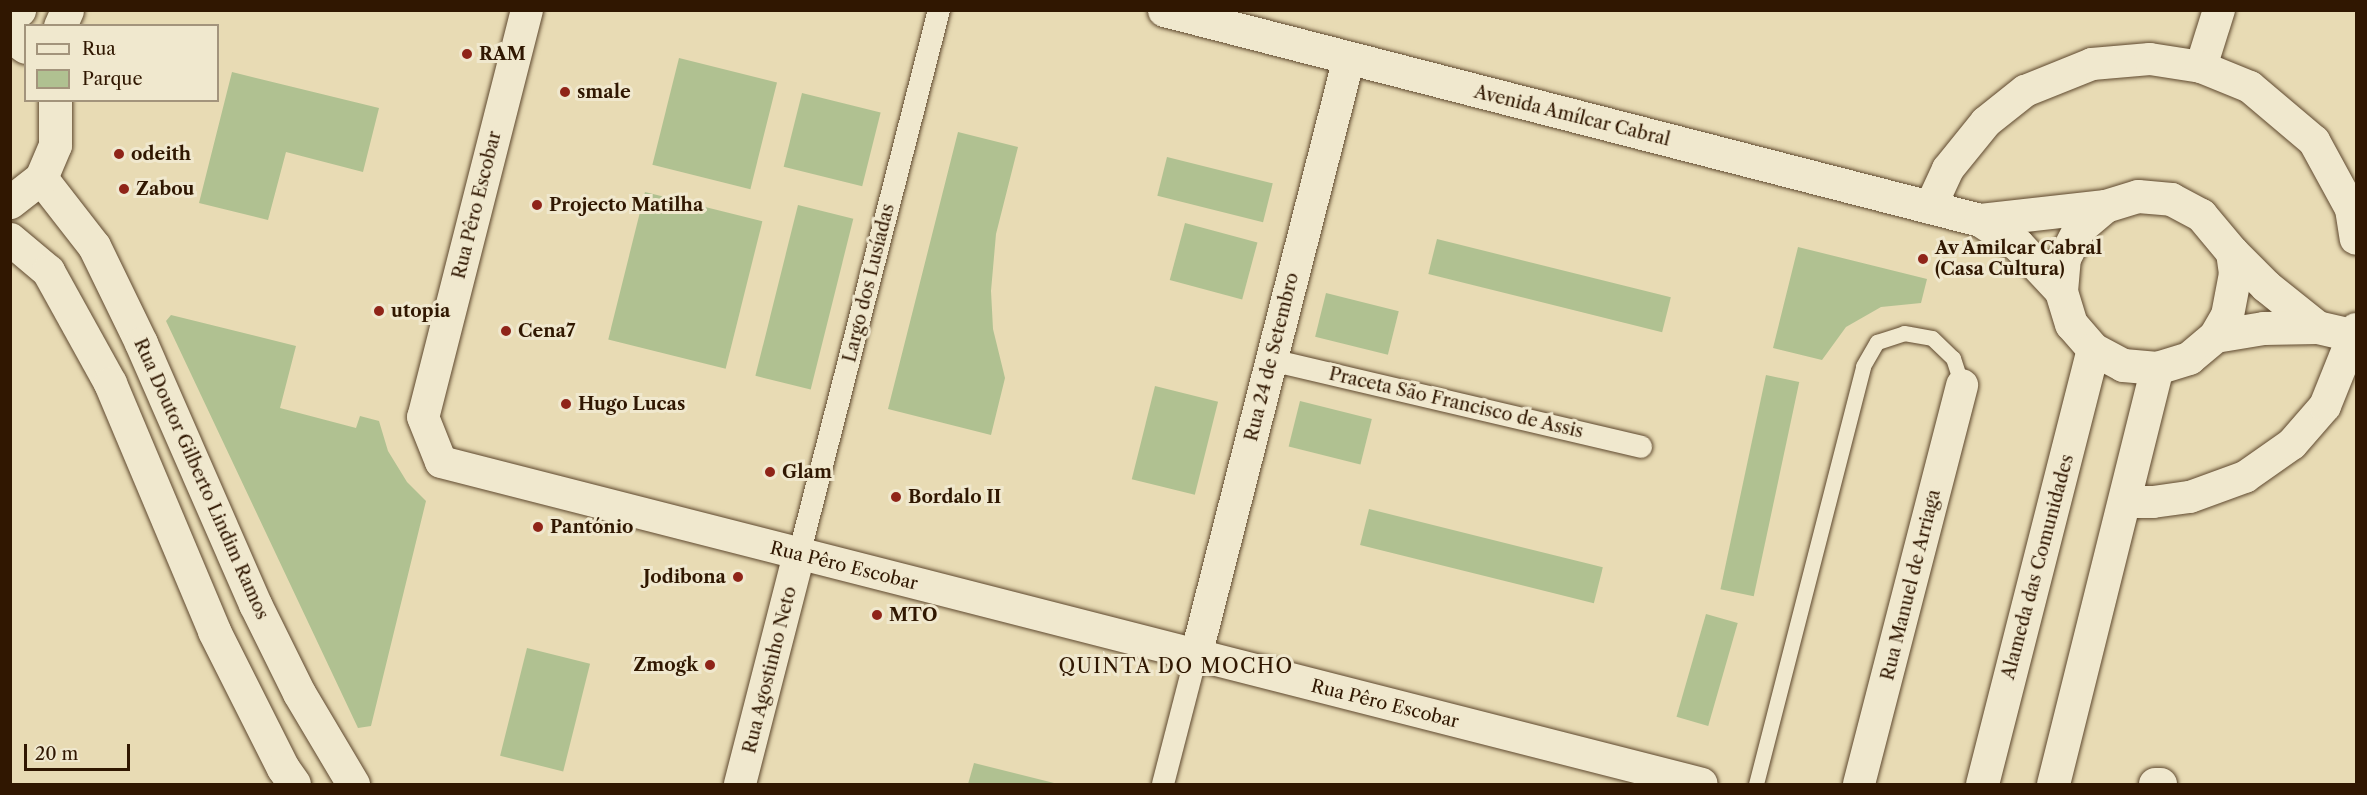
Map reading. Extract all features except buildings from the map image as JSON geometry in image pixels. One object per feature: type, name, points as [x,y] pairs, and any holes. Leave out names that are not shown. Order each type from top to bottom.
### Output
[{"type":"street","points":[[10,14],[20,10]]},
{"type":"street","points":[[61,24],[67,10]]},
{"type":"street","name":"Rua Pêro Escobar","points":[[526,10],[423,417],[441,462],[1702,784]]},
{"type":"street","name":"Largo dos Lusíadas","points":[[799,555],[939,10]]},
{"type":"street","name":"Avenida Amílcar Cabral","points":[[1164,10],[1980,220]]},
{"type":"street","points":[[2201,67],[2219,10]]},
{"type":"street","points":[[10,36],[24,46]]},
{"type":"street","name":"Rua 24 de Setembro","points":[[1196,656],[1349,58]]},
{"type":"street","points":[[1930,208],[1948,169],[1986,122],[2025,91],[2092,64],[2150,59],[2201,67],[2250,87],[2314,141],[2351,209],[2356,239]]},
{"type":"street","points":[[10,202],[41,178],[56,145],[55,102]]},
{"type":"street","name":"Rua Doutor Gilberto Lindim Ramos","points":[[41,178],[94,246],[141,343],[255,604],[299,693],[352,784]]},
{"type":"street","points":[[1980,220],[2105,206],[2138,196],[2171,199],[2201,215],[2232,252],[2266,286],[2317,327]]},
{"type":"street","points":[[2105,206],[2079,228],[2064,258],[2061,291],[2071,324],[2093,349],[2123,365],[2157,368],[2189,358],[2215,336],[2227,315],[2232,294],[2235,273],[2232,252]]},
{"type":"street","points":[[1980,220],[2018,245],[2061,291]]},
{"type":"street","points":[[10,239],[48,270],[110,383],[214,631],[283,768],[294,784]]},
{"type":"street","points":[[2125,502],[2153,502],[2201,493],[2245,477],[2292,444],[2325,406],[2356,334],[2317,327],[2263,328],[2215,336]]},
{"type":"street","name":"Alameda das Comunidades","points":[[1982,784],[2093,349]]},
{"type":"street","name":"Praceta São Francisco de Assis","points":[[1271,360],[1641,447]]},
{"type":"street","points":[[2053,784],[2157,368]]},
{"type":"street","name":"Rua Manuel de Arriaga","points":[[1859,784],[1962,385]]},
{"type":"street","name":"Rua Agostinho Neto","points":[[740,784],[799,555]]},
{"type":"street","points":[[1163,784],[1196,656]]},
{"type":"street","points":[[2155,784],[2161,784]]},
{"type":"lane","points":[[1756,784],[1863,366],[1876,342],[1904,333],[1932,338],[1953,358],[1962,385]]},
{"type":"green space","points":[[679,58],[777,82],[750,189],[652,165]]},
{"type":"green space","points":[[232,72],[379,108],[363,172],[286,152],[268,220],[199,203]]},
{"type":"green space","points":[[802,93],[881,113],[862,186],[784,167]]},
{"type":"green space","points":[[958,132],[1018,147],[996,234],[991,291],[993,329],[1005,378],[991,435],[888,409]]},
{"type":"green space","points":[[1167,157],[1273,183],[1263,222],[1157,196]]},
{"type":"green space","points":[[645,192],[762,221],[726,369],[608,339]]},
{"type":"green space","points":[[798,205],[853,219],[811,390],[755,376]]},
{"type":"green space","points":[[1185,223],[1257,242],[1242,299],[1170,280]]},
{"type":"green space","points":[[1437,239],[1671,297],[1662,332],[1428,274]]},
{"type":"green space","points":[[1798,247],[1927,279],[1921,303],[1881,307],[1846,327],[1822,360],[1773,348]]},
{"type":"green space","points":[[1326,293],[1399,311],[1388,355],[1315,337]]},
{"type":"green space","points":[[171,315],[296,346],[280,408],[356,428],[360,416],[379,421],[388,451],[407,482],[426,501],[371,726],[358,728],[166,321]]},
{"type":"green space","points":[[1766,375],[1799,382],[1754,596],[1720,589]]},
{"type":"green space","points":[[1155,386],[1218,402],[1195,495],[1132,479]]},
{"type":"green space","points":[[1300,401],[1372,419],[1360,465],[1289,447]]},
{"type":"green space","points":[[1369,509],[1603,567],[1594,603],[1360,545]]},
{"type":"green space","points":[[1706,614],[1738,623],[1708,726],[1677,717]]},
{"type":"green space","points":[[527,648],[590,664],[563,771],[500,756]]},
{"type":"green space","points":[[974,763],[1058,784],[968,784]]},
{"type":"place","name":"RAM","points":[[467,54]]},
{"type":"place","name":"smale","points":[[565,92]]},
{"type":"place","name":"odeith","points":[[119,154]]},
{"type":"place","name":"Zabou","points":[[124,189]]},
{"type":"place","name":"Projecto Matilha","points":[[537,205]]},
{"type":"place","name":"Av Amilcar Cabral (Casa Cultura)","points":[[1923,259]]},
{"type":"place","name":"utopia","points":[[379,311]]},
{"type":"place","name":"Cena7","points":[[506,331]]},
{"type":"place","name":"Hugo Lucas","points":[[566,404]]},
{"type":"place","name":"Glam","points":[[770,472]]},
{"type":"place","name":"Bordalo II","points":[[896,497]]},
{"type":"place","name":"Pantónio","points":[[538,527]]},
{"type":"place","name":"Jodibona","points":[[738,577]]},
{"type":"place","name":"MTO","points":[[877,615]]},
{"type":"place","name":"Zmogk","points":[[710,665]]},
{"type":"district","name":"QUINTA DO MOCHO","points":[[1176,666]]}]
